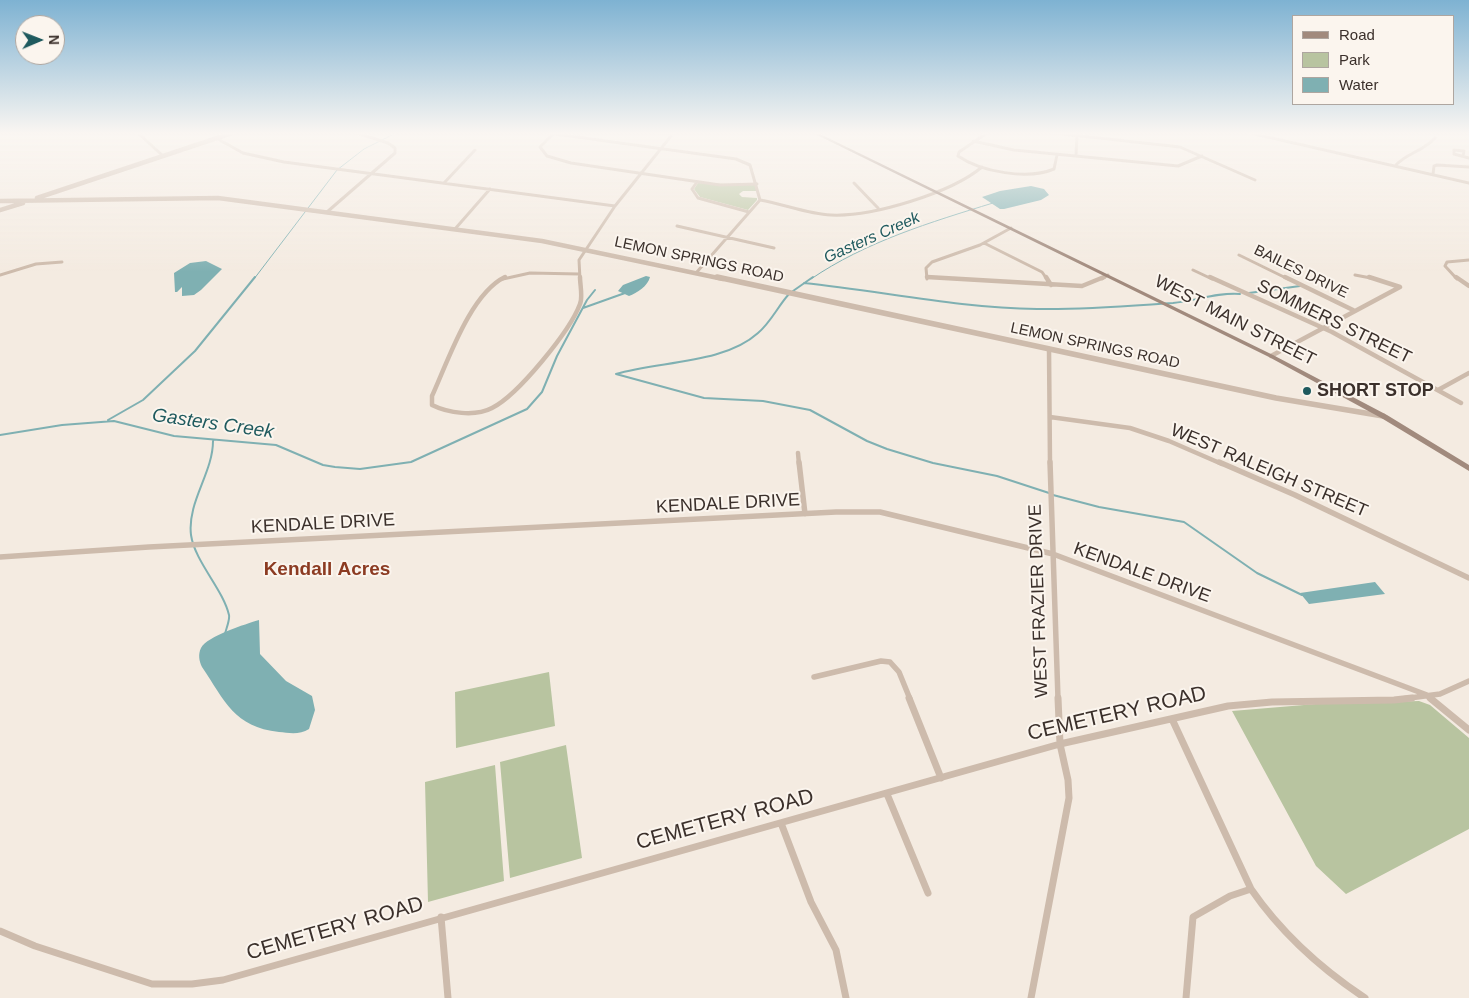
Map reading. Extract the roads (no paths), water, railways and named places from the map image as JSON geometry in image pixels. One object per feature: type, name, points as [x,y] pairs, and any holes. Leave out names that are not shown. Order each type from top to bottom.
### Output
[{"type":"main road","name":"WEST MAIN STREET","points":[[911,180],[1271,356],[1385,417],[1469,468]]},
{"type":"street","points":[[0,210],[92,180]]},
{"type":"street","points":[[327,212],[364,180]]},
{"type":"street","points":[[419,180],[615,206]]},
{"type":"street","points":[[444,183],[447,180]]},
{"type":"street","points":[[579,274],[511,274],[494,282],[478,299],[432,396],[432,405],[439,409],[488,410],[498,403],[544,358],[577,310],[581,298],[579,274],[578,263],[615,206],[637,180]]},
{"type":"street","points":[[680,180],[728,185],[757,184]]},
{"type":"street","points":[[756,180],[760,200]]},
{"type":"street","points":[[760,200],[831,215],[914,201],[965,180]]},
{"type":"street","points":[[1455,180],[1469,183]]},
{"type":"street","points":[[697,182],[692,189],[698,198],[749,212]]},
{"type":"street","points":[[854,183],[878,208]]},
{"type":"street","points":[[455,229],[490,189]]},
{"type":"street","name":"LEMON SPRINGS ROAD","points":[[0,201],[200,197],[327,212],[586,248],[1276,398],[1385,417]]},
{"type":"street","points":[[696,273],[760,200]]},
{"type":"street","points":[[676,226],[774,248]]},
{"type":"street","points":[[1011,228],[984,243],[932,262],[926,268],[927,279],[1087,285],[1108,275]]},
{"type":"street","points":[[984,243],[1042,272],[1051,285]]},
{"type":"street","name":"BAILES DRIVE","points":[[1239,255],[1354,310]]},
{"type":"street","points":[[1469,260],[1452,260],[1447,262],[1445,266],[1459,281],[1469,286]]},
{"type":"street","points":[[0,274],[36,264],[62,262]]},
{"type":"street","name":"SOMMERS STREET","points":[[1193,270],[1321,328],[1461,403]]},
{"type":"street","points":[[1271,356],[1400,287],[1378,279],[1355,275]]},
{"type":"street","name":"WEST FRAZIER DRIVE","points":[[1031,998],[1069,798],[1068,780],[1060,744],[1053,554],[1049,349]]},
{"type":"street","points":[[1438,390],[1469,373]]},
{"type":"street","name":"WEST RALEIGH STREET","points":[[1050,417],[1130,428],[1168,441],[1364,527],[1469,578]]},
{"type":"street","points":[[798,453],[804,514]]},
{"type":"street","name":"KENDALE DRIVE","points":[[0,557],[178,545],[804,514],[880,512],[1053,554],[1427,695],[1469,730]]},
{"type":"street","points":[[814,677],[881,661],[890,662],[898,672],[941,778]]},
{"type":"street","name":"CEMETERY ROAD","points":[[0,931],[35,946],[152,984],[192,984],[223,980],[1060,744],[1246,705],[1394,700],[1440,694],[1469,680]]},
{"type":"street","points":[[1172,719],[1251,889],[1262,907],[1288,938],[1334,978],[1365,998]]},
{"type":"street","points":[[887,794],[928,893]]},
{"type":"street","points":[[781,823],[811,902],[836,950],[846,998]]},
{"type":"street","points":[[1186,998],[1193,917],[1230,896],[1251,889]]},
{"type":"street","points":[[441,917],[448,998]]},
{"type":"water","points":[[1031,186],[1044,189],[1049,195],[1041,200],[1004,209],[1000,209],[982,197],[1000,191]]},
{"type":"water","points":[[206,261],[222,269],[194,295],[182,296],[182,287],[175,292],[174,273],[190,263]]},
{"type":"water","points":[[646,276],[650,277],[647,283],[635,293],[629,296],[618,291],[623,285]]},
{"type":"water","points":[[1375,582],[1385,594],[1309,604],[1300,593]]},
{"type":"water","points":[[259,620],[260,654],[286,681],[312,696],[315,710],[309,729],[306,731],[298,733],[279,732],[251,725],[232,710],[217,691],[201,665],[199,653],[201,648],[211,639],[227,631]]},
{"type":"waterway","points":[[254,279],[330,180]]},
{"type":"waterway","name":"Gasters Creek","points":[[811,279],[854,254],[899,234],[993,203]]},
{"type":"waterway","points":[[108,420],[143,400],[195,351],[255,277]]},
{"type":"waterway","name":"Gasters Creek","points":[[804,283],[813,277]]},
{"type":"waterway","name":"Gasters Creek","points":[[793,291],[804,283]]},
{"type":"waterway","points":[[804,283],[978,306],[1037,309],[1173,303],[1214,295],[1240,294]]},
{"type":"waterway","points":[[1249,293],[1300,286]]},
{"type":"waterway","name":"Gasters Creek","points":[[0,435],[62,425],[114,421],[174,436],[276,445],[323,465],[335,467],[360,469],[411,462],[527,409],[542,392],[557,356],[587,300],[595,290]]},
{"type":"waterway","points":[[583,308],[625,293]]},
{"type":"waterway","points":[[789,294],[763,329],[744,343],[728,351],[616,374],[704,398],[763,401],[810,410],[867,441],[887,449],[933,463],[997,476],[1049,493]]},
{"type":"waterway","points":[[213,441],[209,465],[193,511],[191,535],[198,555],[226,605],[229,617],[225,634]]},
{"type":"waterway","points":[[1053,495],[1099,507],[1184,522],[1257,573],[1302,595]]},
{"type":"place","name":"SHORT STOP","points":[[1307,391]]},
{"type":"district","name":"Kendall Acres","points":[[327,570]]}]
